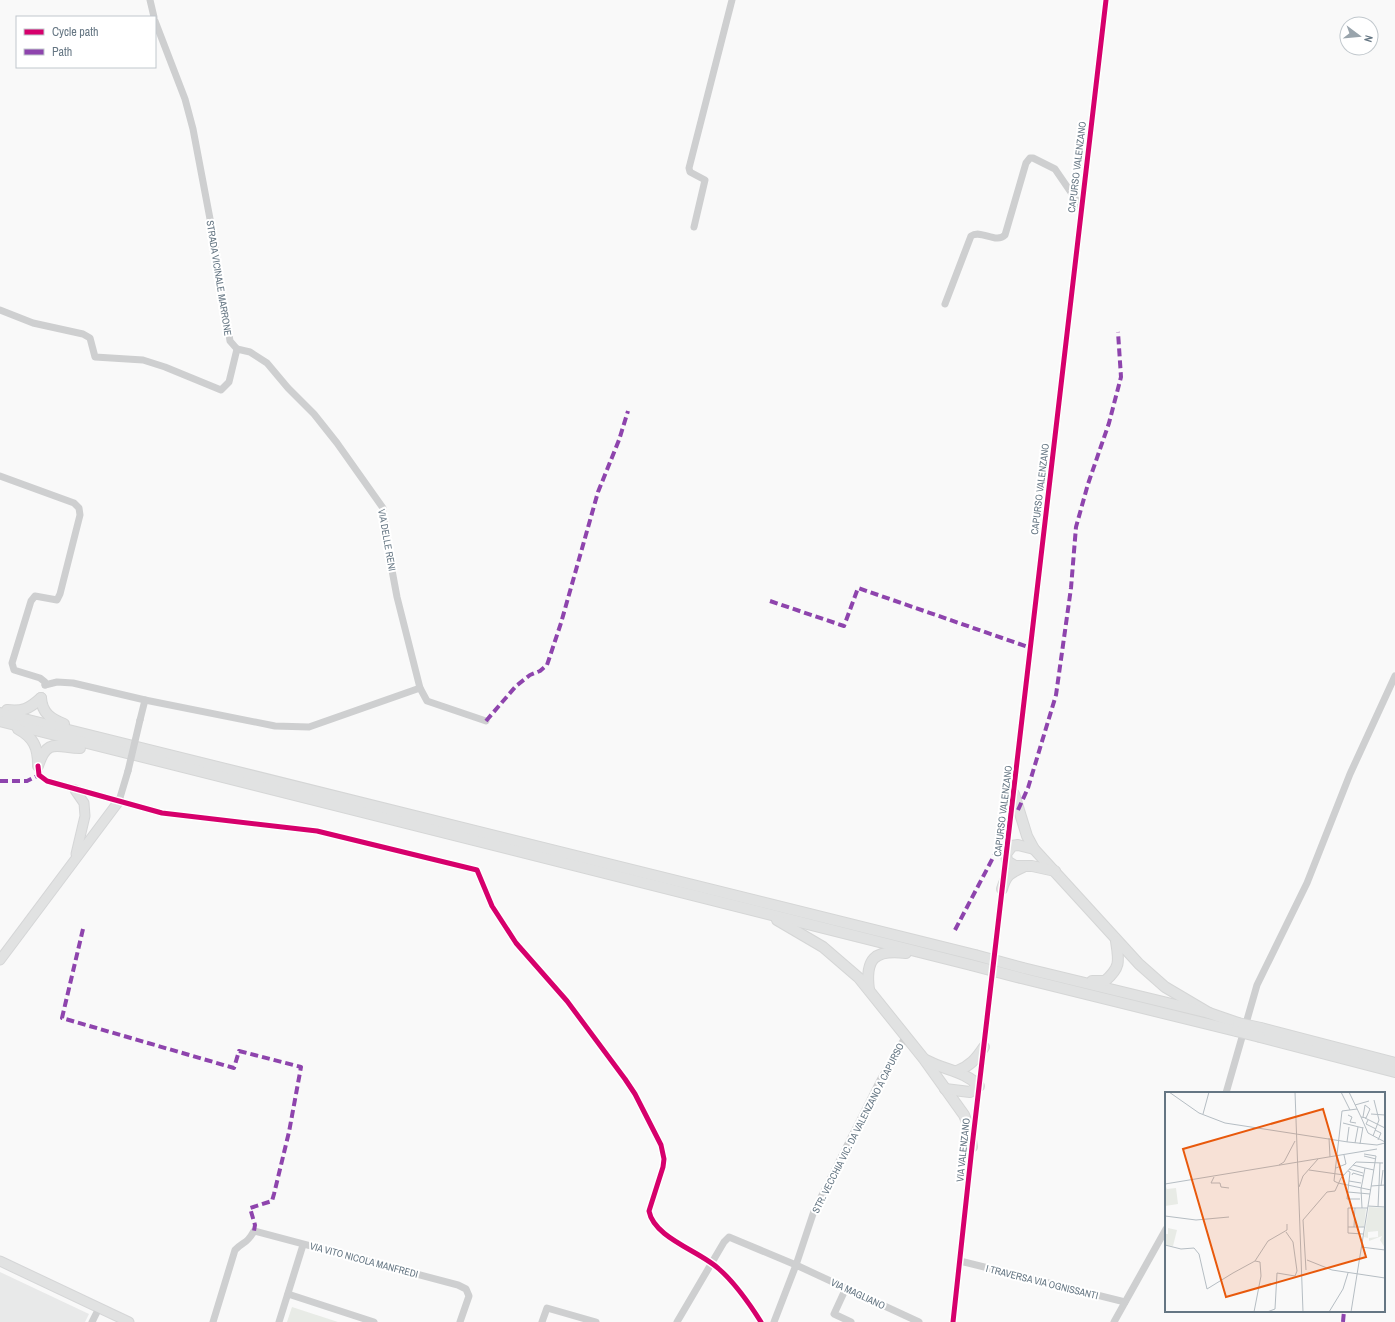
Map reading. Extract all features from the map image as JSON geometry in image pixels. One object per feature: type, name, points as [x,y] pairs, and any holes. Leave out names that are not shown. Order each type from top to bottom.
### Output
[{"type":"highway","points":[[0,709],[18,711],[26,710],[40,698],[42,707],[48,716],[64,724],[84,730],[89,735]]},
{"type":"highway","points":[[0,713],[1237,1027],[1395,1063]]},
{"type":"highway","points":[[5,723],[949,959]]},
{"type":"highway","points":[[5,723],[25,732],[33,741],[37,753],[38,766]]},
{"type":"highway","points":[[38,766],[48,748],[55,745],[76,748],[104,748]]},
{"type":"highway","points":[[1014,794],[1027,836],[1034,849],[1116,941],[1166,987],[1237,1027]]},
{"type":"highway","points":[[1034,849],[1018,845],[1012,846],[1006,854],[1007,861],[1015,866],[1032,866],[1055,871]]},
{"type":"highway","points":[[1002,889],[1005,878],[1012,872],[1023,867]]},
{"type":"highway","points":[[765,913],[828,951],[847,966],[869,990],[924,1059],[964,1115],[972,1147]]},
{"type":"highway","points":[[1022,973],[1044,971],[1093,981],[1105,981],[1114,973],[1119,962],[1116,941]]},
{"type":"highway","points":[[869,990],[867,975],[869,964],[874,956],[882,953],[903,953],[949,959],[973,960]]},
{"type":"highway","points":[[1033,971],[1210,1013]]},
{"type":"highway","points":[[1261,1032],[1395,1072]]},
{"type":"highway","points":[[957,1071],[967,1067],[984,1047]]},
{"type":"highway","points":[[924,1059],[946,1070],[957,1071],[973,1080],[979,1086],[970,1092],[945,1089]]},
{"type":"main road","points":[[75,790],[84,804],[85,816],[75,859]]},
{"type":"main road","points":[[0,960],[119,801]]},
{"type":"main road","points":[[0,1261],[129,1322]]},
{"type":"street","points":[[150,0],[154,16]]},
{"type":"street","points":[[694,227],[705,180],[690,172],[689,168],[732,0]]},
{"type":"street","name":"CAPURSO VALENZANO","points":[[992,981],[1106,0]]},
{"type":"street","name":"STRADA VICINALE MARRONE","points":[[0,310],[33,323],[83,334],[90,338],[95,358],[143,360],[165,366],[221,390],[229,382],[237,349],[230,341],[214,240],[193,130],[186,100],[156,24]]},
{"type":"street","points":[[945,304],[971,236],[976,233],[999,238],[1005,235],[1026,162],[1030,158],[1033,158],[1055,169],[1081,207]]},
{"type":"street","name":"VIA DELLE RENI","points":[[237,349],[250,352],[267,364],[314,414],[337,443],[383,508],[386,538],[396,597],[420,688],[427,701],[486,720]]},
{"type":"street","points":[[0,476],[74,503],[79,508],[80,515],[60,594],[57,600],[35,596],[32,601],[12,664],[14,670],[40,678],[44,682],[40,698]]},
{"type":"street","points":[[1226,1092],[1257,985],[1307,883],[1350,774],[1395,676]]},
{"type":"street","points":[[44,685],[57,682],[73,683],[145,700],[275,726],[309,727],[420,688]]},
{"type":"street","points":[[119,801],[128,771],[145,700]]},
{"type":"street","points":[[38,766],[39,775],[47,781],[162,813],[317,831],[477,870],[492,906],[516,943],[567,1001],[625,1079],[635,1094],[661,1145],[664,1160],[649,1211],[651,1219],[665,1233],[712,1263],[747,1300],[761,1322]]},
{"type":"street","name":"VIA VALENZANO","points":[[953,1322],[992,981]]},
{"type":"street","name":"STR. VECCHIA VIC. DA VALENZANO A CAPURSO","points":[[774,1322],[796,1265],[814,1210],[880,1080],[906,1036]]},
{"type":"street","name":"VIA VITO NICOLA MANFREDI","points":[[213,1322],[235,1250],[240,1244],[249,1241],[254,1231],[458,1285],[466,1289],[469,1296],[460,1322]]},
{"type":"street","points":[[1114,1322],[1165,1231]]},
{"type":"street","name":"VIA MAGLIANO","points":[[712,1263],[724,1242],[729,1237],[796,1265],[919,1322]]},
{"type":"street","points":[[279,1322],[303,1245]]},
{"type":"street","name":"I TRAVERSA VIA OGNISSANTI","points":[[960,1261],[1125,1302]]},
{"type":"street","points":[[677,1322],[712,1263]]},
{"type":"street","points":[[846,1288],[834,1314],[851,1322]]},
{"type":"street","points":[[288,1294],[374,1322]]},
{"type":"street","points":[[92,1322],[99,1308]]},
{"type":"street","points":[[542,1322],[547,1308],[596,1322]]},
{"type":"shaded area","points":[[0,1272],[89,1314],[85,1322],[0,1322]]},
{"type":"shaded area","points":[[292,1307],[338,1322],[287,1322]]},
{"type":"marked path","points":[[1018,810],[1028,788],[1056,695],[1071,588],[1076,527],[1088,484],[1109,423],[1121,377],[1118,332]]},
{"type":"marked path","points":[[486,721],[516,686],[530,675],[540,671],[547,665],[561,623],[598,492],[619,440],[628,411]]},
{"type":"marked path","points":[[770,601],[844,626],[858,588],[1031,648]]},
{"type":"marked path","points":[[0,781],[27,781],[39,775]]},
{"type":"marked path","points":[[955,930],[996,852],[1006,854]]},
{"type":"marked path","points":[[83,929],[62,1018],[234,1068],[239,1051],[301,1067],[289,1132],[272,1201],[250,1208],[255,1225],[254,1231]]},
{"type":"marked path","points":[[1343,1322],[1344,1312]]},
{"type":"cycle path","points":[[953,1322],[972,1147],[1106,0]]},
{"type":"cycle path","points":[[38,766],[39,775],[47,781],[162,813],[317,831],[477,870],[492,906],[516,943],[567,1001],[625,1079],[635,1094],[661,1145],[664,1159],[663,1167],[649,1211],[653,1221],[659,1229],[668,1236],[711,1262],[719,1269],[742,1294],[761,1322]]}]
